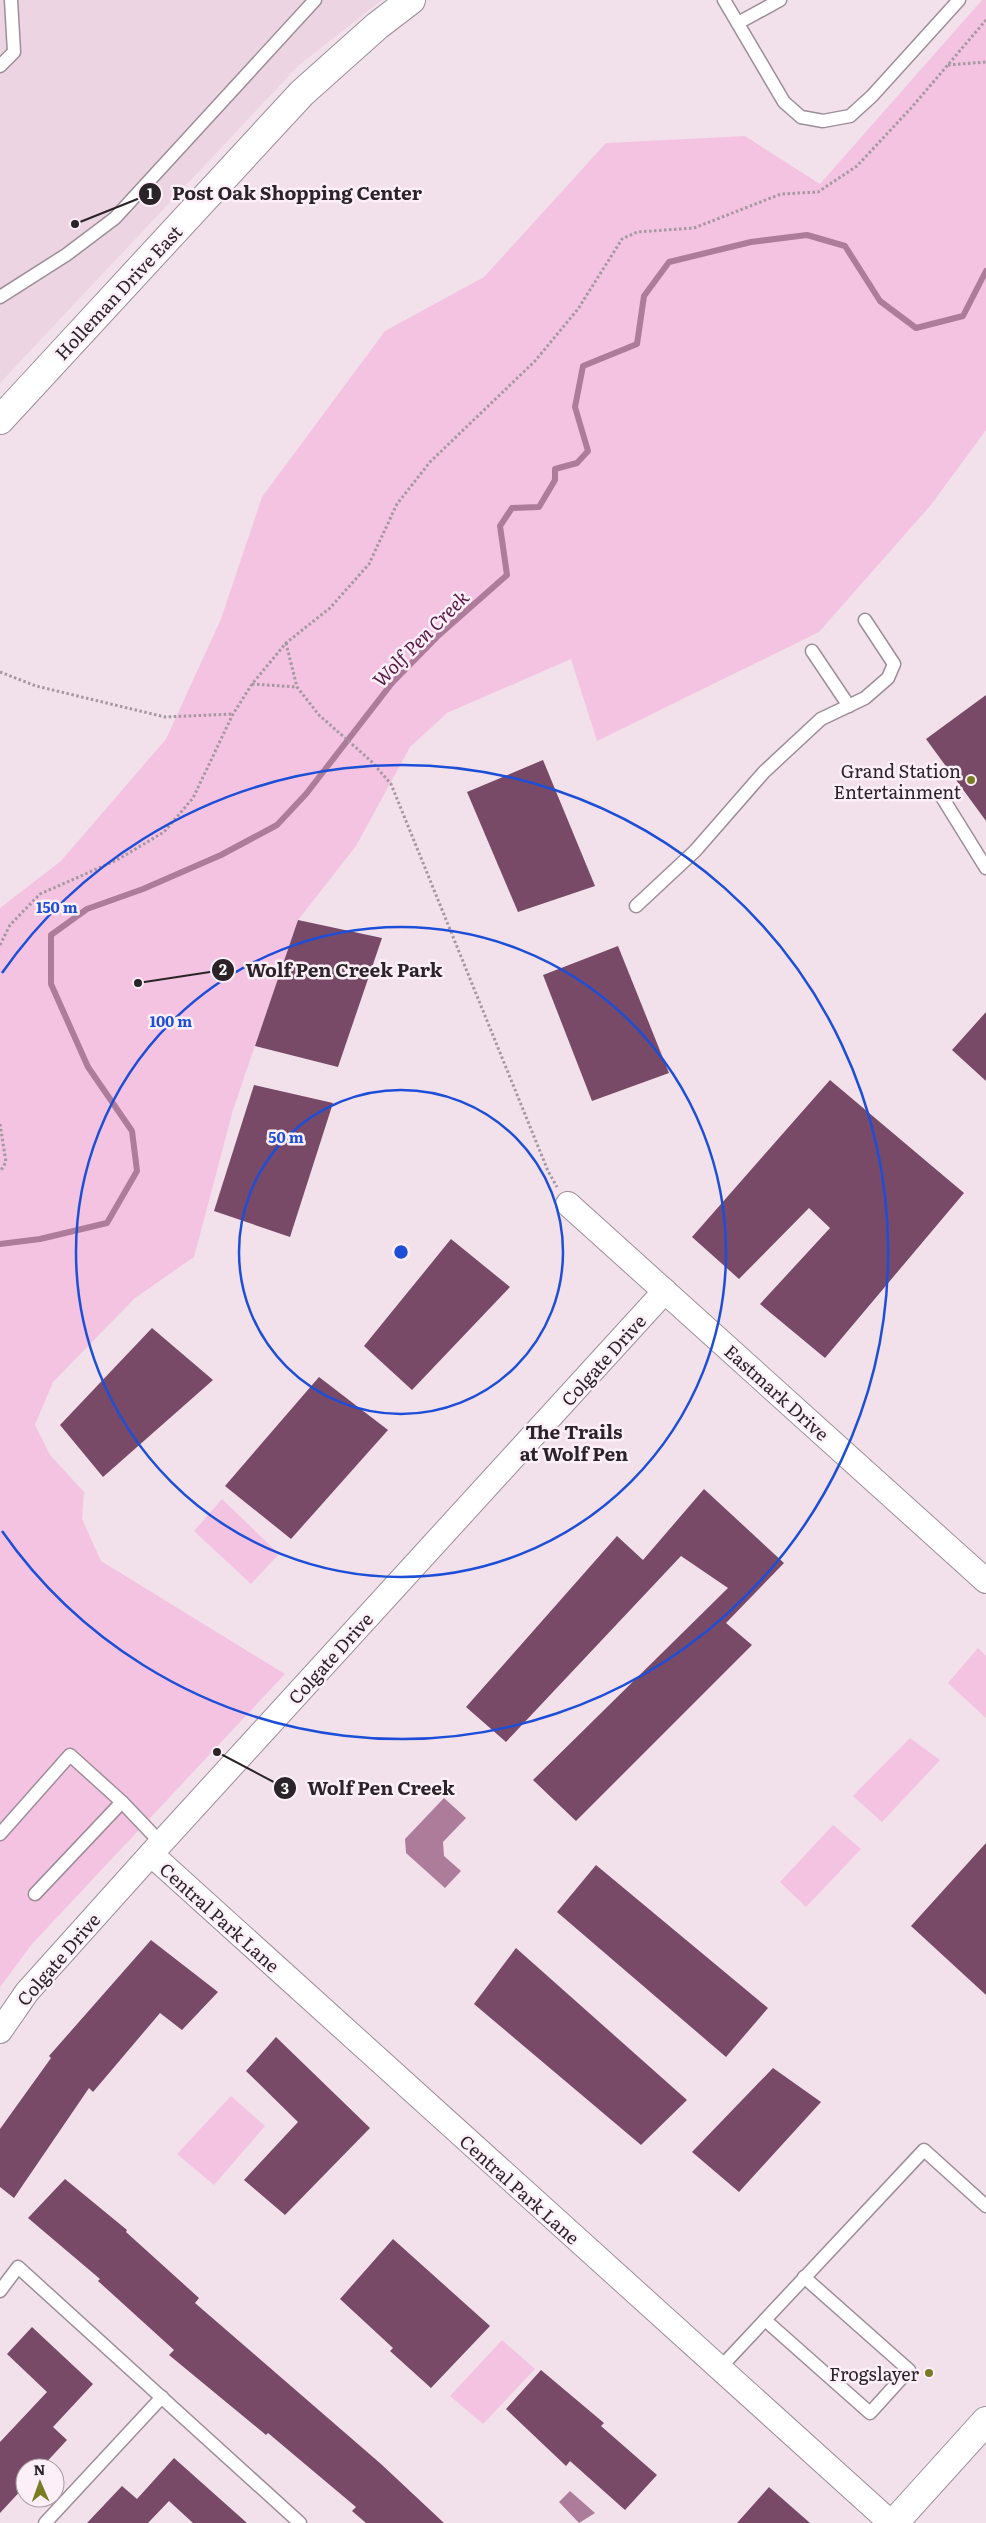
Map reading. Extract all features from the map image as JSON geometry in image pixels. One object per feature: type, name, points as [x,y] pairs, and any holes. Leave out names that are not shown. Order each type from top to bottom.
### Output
[{"type":"street","name":"Holleman Drive East","points":[[0,420],[302,93],[377,26],[411,0]]},
{"type":"street","name":"Eastmark Drive","points":[[568,1204],[986,1581]]},
{"type":"street","name":"Colgate Drive","points":[[3,2020],[156,1848],[666,1291]]},
{"type":"street","name":"Central Park Lane","points":[[156,1848],[719,2369],[893,2523]]},
{"type":"street","points":[[893,2523],[986,2421]]},
{"type":"lane","points":[[0,66],[14,52],[11,0]]},
{"type":"lane","points":[[0,297],[66,255],[115,218],[153,180],[315,0]]},
{"type":"lane","points":[[724,0],[784,102],[801,117],[822,121],[850,116],[872,96],[959,0]]},
{"type":"lane","points":[[738,23],[780,0]]},
{"type":"lane","points":[[636,906],[695,851],[764,772],[821,720],[865,698],[888,678],[894,664],[865,620]]},
{"type":"lane","points":[[812,650],[849,706]]},
{"type":"lane","points":[[942,797],[986,868]]},
{"type":"lane","points":[[0,1834],[70,1756],[122,1802],[156,1848]]},
{"type":"lane","points":[[35,1894],[122,1802]]},
{"type":"lane","points":[[719,2369],[924,2150],[986,2206]]},
{"type":"lane","points":[[0,2291],[18,2266],[300,2523]]},
{"type":"lane","points":[[765,2320],[870,2413],[909,2370],[804,2277]]},
{"type":"lane","points":[[45,2523],[162,2397]]},
{"type":"path","points":[[0,945],[10,925],[40,894],[117,860],[164,832],[193,798],[233,714],[252,684],[286,643],[330,608],[369,564],[397,504],[430,462],[535,361],[578,309],[622,239],[637,232],[694,228],[781,194],[818,192],[856,166],[948,65],[986,20]]},
{"type":"path","points":[[948,65],[986,62]]},
{"type":"path","points":[[286,643],[298,687],[319,715],[371,761],[391,784],[548,1171],[568,1204]]},
{"type":"path","points":[[0,672],[36,686],[165,717],[233,714]]},
{"type":"path","points":[[252,684],[298,687]]},
{"type":"path","points":[[0,1124],[6,1162],[0,1172]]},
{"type":"shaded area","points":[[0,0],[382,0],[299,65],[0,383]]},
{"type":"shaded area","points":[[982,0],[986,0],[986,430],[930,506],[819,632],[597,741],[571,659],[447,713],[410,747],[356,846],[298,920],[233,1110],[194,1257],[135,1298],[53,1382],[35,1425],[50,1455],[84,1492],[82,1519],[101,1561],[285,1674],[32,1944],[0,1987],[0,908],[61,861],[166,739],[221,619],[262,497],[385,331],[484,277],[606,143],[745,136],[820,184]]},
{"type":"shaded area","points":[[222,1499],[279,1554],[251,1584],[194,1531]]},
{"type":"shaded area","points":[[978,1648],[986,1656],[986,1718],[948,1683]]},
{"type":"shaded area","points":[[910,1738],[940,1760],[882,1822],[853,1796]]},
{"type":"shaded area","points":[[444,1798],[466,1818],[443,1842],[444,1856],[461,1871],[445,1888],[406,1853],[405,1839]]},
{"type":"shaded area","points":[[833,1825],[861,1849],[806,1907],[780,1882]]},
{"type":"shaded area","points":[[231,2096],[265,2126],[214,2185],[177,2154]]},
{"type":"shaded area","points":[[502,2340],[535,2369],[483,2424],[450,2396]]},
{"type":"shaded area","points":[[570,2491],[595,2513],[579,2523],[559,2502]]},
{"type":"building","name":"Grand Station Entertainment","points":[[986,695],[986,821],[926,739]]},
{"type":"building","points":[[543,760],[595,886],[518,912],[467,792]]},
{"type":"building","points":[[298,920],[382,938],[338,1067],[255,1046]]},
{"type":"building","points":[[618,946],[669,1073],[592,1101],[543,975]]},
{"type":"building","points":[[986,1012],[986,1081],[952,1050]]},
{"type":"building","points":[[830,1080],[964,1193],[825,1358],[760,1304],[830,1228],[809,1208],[739,1279],[692,1237]]},
{"type":"building","points":[[254,1085],[333,1103],[290,1237],[214,1211]]},
{"type":"building","points":[[451,1239],[510,1287],[412,1390],[364,1346]]},
{"type":"building","points":[[152,1328],[213,1380],[103,1477],[60,1425]]},
{"type":"building","points":[[319,1377],[388,1430],[291,1539],[225,1486]]},
{"type":"building","points":[[704,1489],[784,1563],[726,1623],[752,1645],[576,1821],[533,1780],[728,1588],[681,1556],[506,1742],[466,1707],[617,1536],[643,1560]]},
{"type":"building","points":[[986,1843],[986,1995],[911,1926]]},
{"type":"building","points":[[596,1865],[768,2008],[726,2057],[557,1912]]},
{"type":"building","points":[[151,1940],[218,1992],[182,2030],[160,2013],[93,2092],[89,2088],[14,2198],[0,2187],[0,2129],[51,2058],[49,2056]]},
{"type":"building","points":[[516,1948],[687,2100],[641,2145],[474,2004]]},
{"type":"building","points":[[276,2037],[370,2128],[285,2215],[244,2180],[298,2122],[246,2071]]},
{"type":"building","points":[[773,2068],[821,2102],[739,2192],[692,2152]]},
{"type":"building","points":[[65,2179],[127,2230],[126,2232],[199,2298],[195,2303],[381,2464],[444,2523],[366,2523],[352,2511],[356,2507],[268,2433],[266,2435],[169,2355],[174,2350],[98,2281],[100,2279],[28,2218]]},
{"type":"building","points":[[393,2239],[490,2326],[431,2388],[390,2351],[393,2348],[340,2299]]},
{"type":"building","points":[[32,2327],[93,2384],[53,2427],[67,2440],[50,2458],[15,2458],[15,2497],[0,2513],[0,2442],[47,2392],[7,2354]]},
{"type":"building","points":[[541,2370],[604,2423],[601,2426],[657,2475],[625,2510],[570,2461],[566,2466],[506,2409]]},
{"type":"building","points":[[174,2458],[247,2523],[193,2523],[169,2501],[148,2523],[87,2523],[122,2486],[137,2499]]},
{"type":"building","points":[[769,2487],[810,2523],[737,2523]]},
{"type":"waterway","name":"Wolf Pen Creek","points":[[0,1244],[40,1239],[107,1223],[137,1171],[132,1131],[88,1067],[51,984],[51,935],[87,909],[143,889],[221,855],[277,825],[306,794],[392,683],[439,635],[507,575],[500,526],[512,508],[539,507],[555,480],[555,469],[577,463],[588,451],[575,407],[583,366],[637,344],[644,296],[669,262],[751,242],[807,235],[845,246],[880,301],[916,328],[963,316],[986,271]]},
{"type":"place","name":"Post Oak Shopping Center","points":[[75,224]]},
{"type":"place","name":"Grand Station Entertainment","points":[[971,780]]},
{"type":"place","name":"Wolf Pen Creek Park","points":[[138,983]]},
{"type":"place","name":"Wolf Pen Creek","points":[[217,1752]]},
{"type":"place","name":"Frogslayer","points":[[929,2373]]},
{"type":"district","name":"The Trails at Wolf Pen","points":[[574,1442]]}]
